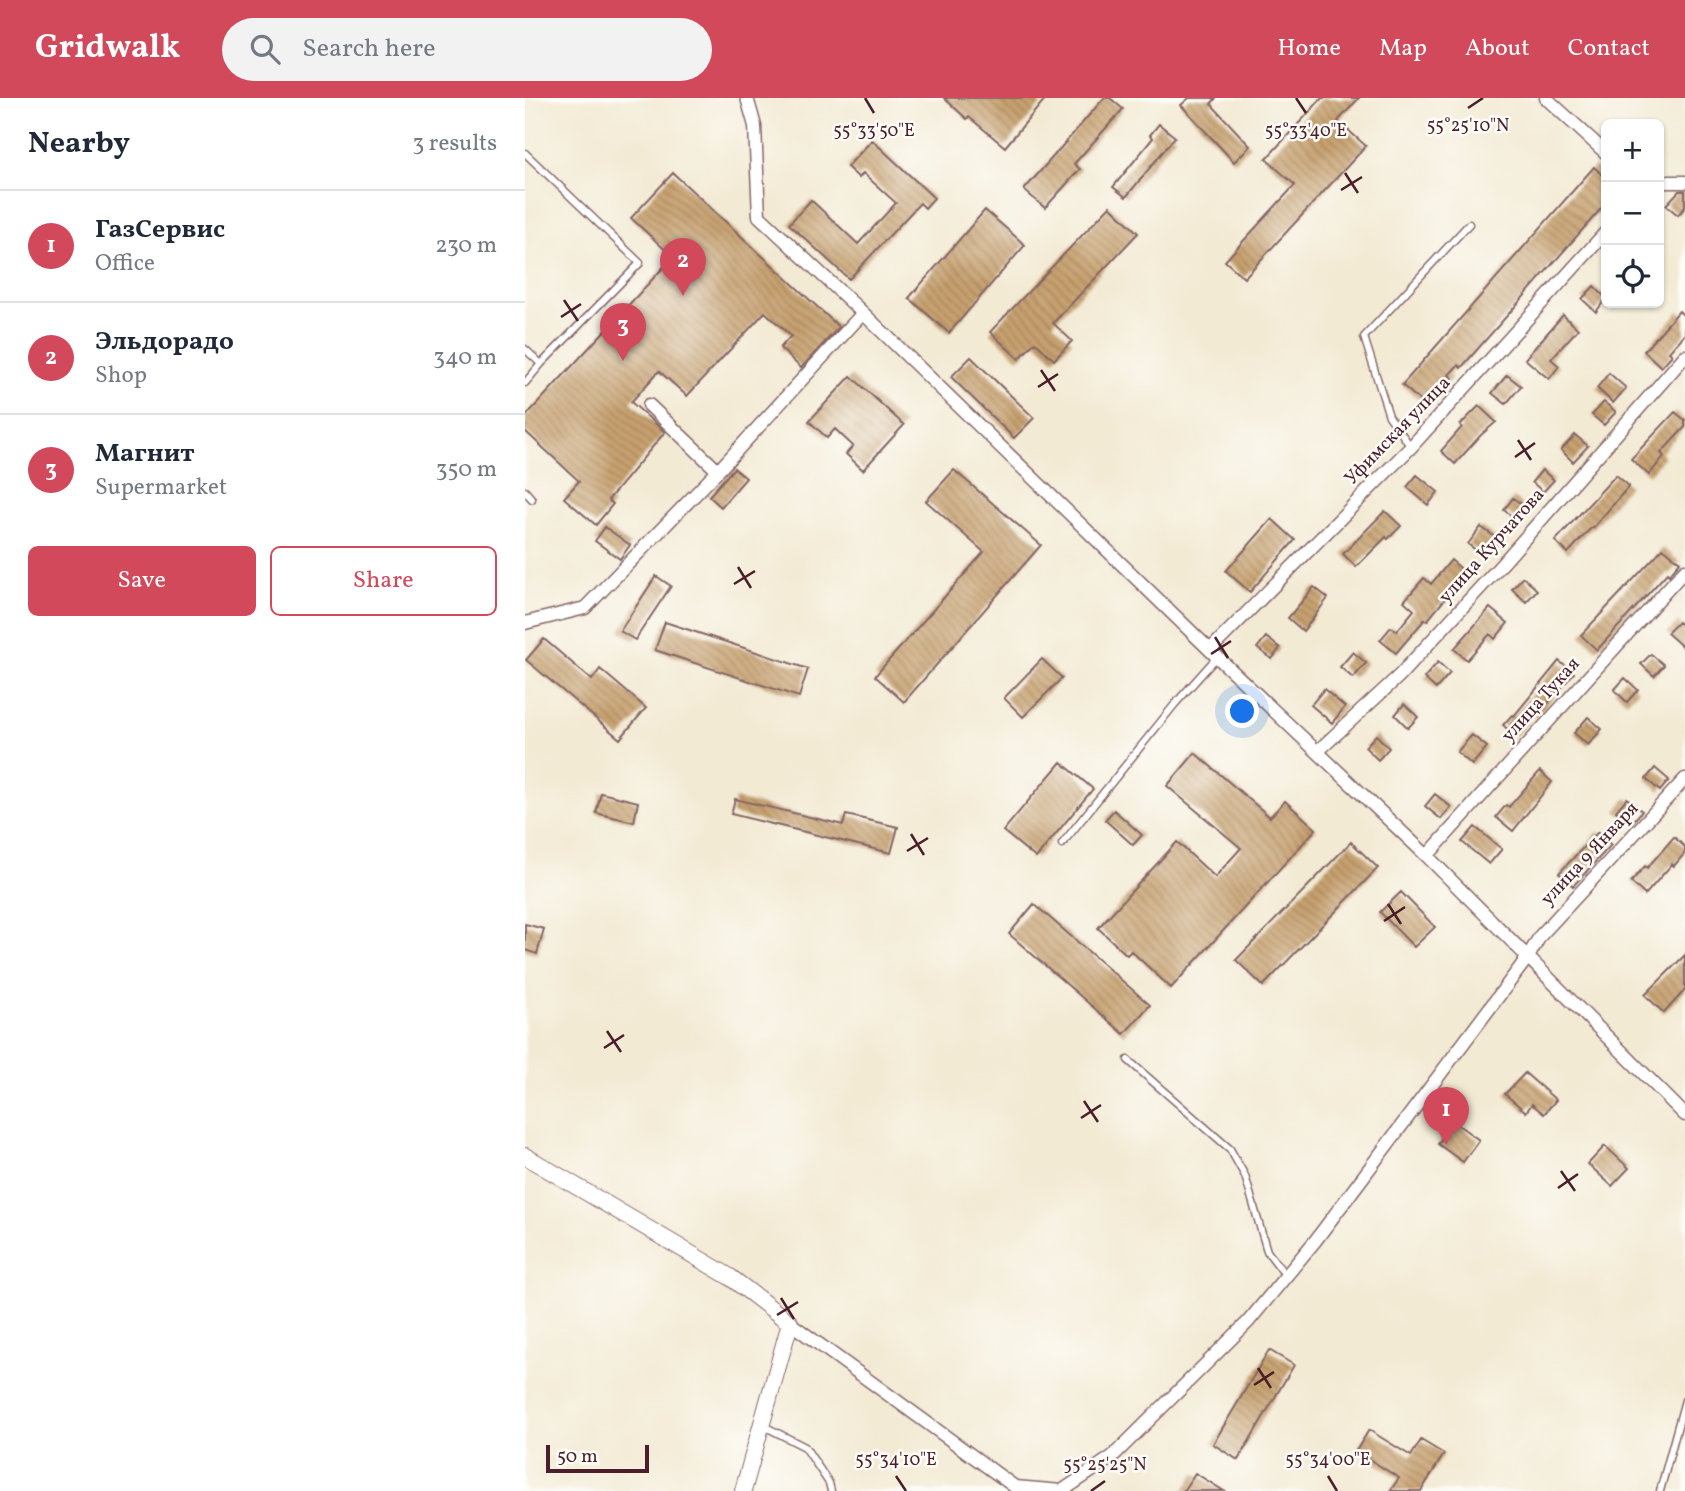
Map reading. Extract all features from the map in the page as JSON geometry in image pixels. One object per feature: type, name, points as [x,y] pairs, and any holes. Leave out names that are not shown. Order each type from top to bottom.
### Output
[{"type":"street","points":[[747,98],[755,126],[759,216],[1427,856],[1685,1115]]},
{"type":"street","points":[[1546,98],[1601,148]]},
{"type":"street","points":[[1664,182],[1685,182]]},
{"type":"street","name":"Уфимская улица","points":[[1214,654],[1411,447],[1601,238]]},
{"type":"street","points":[[525,623],[585,608],[718,471],[863,313]]},
{"type":"street","name":"улица Курчатова","points":[[1318,751],[1399,676],[1522,543],[1685,356]]},
{"type":"street","points":[[649,405],[718,471]]},
{"type":"street","name":"улица Тукая","points":[[1427,856],[1685,570]]},
{"type":"street","name":"улица 9 Января","points":[[790,1323],[1015,1487],[1062,1491],[1112,1457],[1248,1322],[1315,1241],[1541,936],[1685,779]]},
{"type":"street","points":[[525,1156],[730,1277],[790,1323],[743,1491]]},
{"type":"lane","points":[[525,153],[640,264],[525,383]]},
{"type":"lane","points":[[1411,447],[1389,415],[1364,337],[1469,224]]},
{"type":"lane","points":[[525,349],[541,364]]},
{"type":"lane","points":[[525,491],[532,499]]},
{"type":"lane","points":[[1062,844],[1214,654]]},
{"type":"lane","points":[[1128,1060],[1230,1149],[1245,1176],[1267,1251],[1286,1276]]},
{"type":"lane","points":[[1660,1491],[1685,1399]]},
{"type":"lane","points":[[762,1425],[805,1447],[829,1483],[831,1491]]},
{"type":"building","points":[[944,98],[1046,98],[1005,147]]},
{"type":"building","points":[[1104,98],[1110,98],[1123,109],[1074,164],[1080,169],[1045,208],[1024,190]]},
{"type":"building","points":[[1189,98],[1216,98],[1211,104],[1250,146],[1234,162],[1181,105]]},
{"type":"building","points":[[1322,98],[1359,98],[1338,121],[1366,146],[1244,278],[1225,261],[1295,185],[1266,159]]},
{"type":"building","points":[[1159,124],[1175,137],[1126,197],[1113,187],[1153,138],[1150,135]]},
{"type":"building","points":[[872,140],[934,198],[925,208],[920,203],[849,279],[789,224],[811,200],[858,244],[896,203],[863,173],[859,178],[847,167]]},
{"type":"building","points":[[1594,167],[1601,173],[1601,209],[1461,368],[1458,365],[1449,375],[1452,378],[1427,407],[1402,385]]},
{"type":"building","points":[[673,173],[839,327],[801,368],[780,348],[791,336],[765,312],[687,396],[659,371],[631,402],[665,432],[608,500],[613,504],[596,525],[564,498],[579,481],[525,431],[525,417],[673,257],[631,218]]},
{"type":"building","points":[[1679,191],[1685,191],[1685,207],[1678,215],[1666,205]]},
{"type":"building","points":[[1110,206],[1138,233],[1053,323],[1072,341],[1054,360],[1035,342],[1019,359],[990,332]]},
{"type":"building","points":[[985,210],[1025,245],[949,333],[909,298]]},
{"type":"building","points":[[1594,286],[1601,293],[1601,305],[1596,312],[1582,299]]},
{"type":"building","points":[[1679,311],[1685,317],[1685,334],[1669,352],[1672,355],[1661,367],[1644,351]]},
{"type":"building","points":[[1563,315],[1578,329],[1551,359],[1559,366],[1549,379],[1525,359]]},
{"type":"building","points":[[971,357],[1034,418],[1014,438],[951,377]]},
{"type":"building","points":[[1609,373],[1626,388],[1613,403],[1597,388]]},
{"type":"building","points":[[1507,375],[1521,386],[1506,404],[1492,393]]},
{"type":"building","points":[[851,376],[904,425],[863,470],[846,454],[853,446],[835,429],[827,438],[809,421]]},
{"type":"building","points":[[1604,402],[1616,412],[1604,425],[1592,415]]},
{"type":"building","points":[[1479,406],[1496,422],[1455,464],[1441,451],[1462,427],[1460,425]]},
{"type":"building","points":[[1675,412],[1685,420],[1685,427],[1661,453],[1664,456],[1649,475],[1631,459]]},
{"type":"building","points":[[1575,435],[1588,446],[1573,462],[1561,450]]},
{"type":"building","points":[[734,468],[746,478],[721,507],[709,496]]},
{"type":"building","points":[[954,470],[1041,545],[904,702],[875,676],[984,552],[926,501]]},
{"type":"building","points":[[1542,470],[1554,480],[1543,492],[1532,482]]},
{"type":"building","points":[[1417,475],[1438,492],[1428,505],[1407,487]]},
{"type":"building","points":[[1616,475],[1629,486],[1568,553],[1555,541]]},
{"type":"building","points":[[1513,498],[1528,509],[1519,522],[1504,510]]},
{"type":"building","points":[[1385,511],[1401,526],[1356,567],[1343,554]]},
{"type":"building","points":[[1272,519],[1295,540],[1250,592],[1226,571]]},
{"type":"building","points":[[605,527],[630,545],[620,559],[595,541]]},
{"type":"building","points":[[1481,527],[1499,540],[1485,557],[1468,544]]},
{"type":"building","points":[[1663,548],[1680,562],[1597,650],[1581,635]]},
{"type":"building","points":[[1451,560],[1466,573],[1427,621],[1425,619],[1396,653],[1380,640],[1391,627],[1397,631],[1414,610],[1404,601],[1424,578],[1431,584]]},
{"type":"building","points":[[656,576],[671,586],[635,640],[620,631]]},
{"type":"building","points":[[1523,577],[1537,590],[1526,602],[1512,589]]},
{"type":"building","points":[[1314,587],[1328,598],[1303,631],[1288,618]]},
{"type":"building","points":[[1490,608],[1508,623],[1495,639],[1490,634],[1467,660],[1454,649]]},
{"type":"building","points":[[665,622],[808,669],[799,697],[655,650]]},
{"type":"building","points":[[1678,622],[1685,628],[1685,649],[1667,633]]},
{"type":"building","points":[[1266,637],[1280,648],[1272,659],[1257,648]]},
{"type":"building","points":[[544,639],[592,680],[600,669],[646,708],[620,739],[526,660]]},
{"type":"building","points":[[1353,652],[1366,663],[1353,678],[1340,667]]},
{"type":"building","points":[[1651,654],[1664,665],[1654,676],[1641,664]]},
{"type":"building","points":[[1042,659],[1062,678],[1023,717],[1004,698]]},
{"type":"building","points":[[1559,661],[1574,673],[1536,717],[1533,715],[1515,736],[1503,725],[1514,716]]},
{"type":"building","points":[[1438,662],[1450,673],[1436,689],[1424,678]]},
{"type":"building","points":[[1625,678],[1638,690],[1627,702],[1614,690]]},
{"type":"building","points":[[1324,689],[1345,707],[1332,723],[1311,705]]},
{"type":"building","points":[[1404,704],[1418,717],[1408,728],[1395,715]]},
{"type":"building","points":[[1588,717],[1602,729],[1588,745],[1574,733]]},
{"type":"building","points":[[1376,735],[1389,748],[1378,760],[1365,747]]},
{"type":"building","points":[[1472,735],[1487,747],[1472,765],[1457,752]]},
{"type":"building","points":[[1195,753],[1270,817],[1285,801],[1316,829],[1171,988],[1131,951],[1127,955],[1098,928],[1177,842],[1215,877],[1241,848],[1167,786]]},
{"type":"building","points":[[1061,762],[1093,789],[1036,858],[1003,831]]},
{"type":"building","points":[[1655,768],[1669,780],[1660,791],[1646,779]]},
{"type":"building","points":[[1540,771],[1552,782],[1513,831],[1496,817],[1506,805],[1509,807]]},
{"type":"building","points":[[601,793],[638,802],[634,822],[596,813]]},
{"type":"building","points":[[1435,794],[1451,807],[1441,819],[1425,806]]},
{"type":"building","points":[[1627,798],[1642,811],[1631,824],[1616,811]]},
{"type":"building","points":[[735,799],[843,825],[846,815],[898,827],[891,853],[731,814]]},
{"type":"building","points":[[1114,810],[1142,835],[1133,845],[1105,820]]},
{"type":"building","points":[[1475,827],[1502,849],[1489,864],[1462,842]]},
{"type":"building","points":[[1598,832],[1611,845],[1573,886],[1559,873]]},
{"type":"building","points":[[1674,837],[1685,847],[1685,853],[1645,895],[1631,882]]},
{"type":"building","points":[[1351,842],[1378,868],[1263,986],[1236,960]]},
{"type":"building","points":[[1401,892],[1435,927],[1414,947],[1380,912]]},
{"type":"building","points":[[1034,904],[1150,1005],[1124,1034],[1009,934]]},
{"type":"building","points":[[525,924],[544,929],[537,954],[525,950]]},
{"type":"building","points":[[1685,955],[1685,990],[1664,1013],[1645,995]]},
{"type":"building","points":[[1525,1073],[1556,1100],[1544,1114],[1532,1104],[1526,1112],[1505,1094]]},
{"type":"building","points":[[1454,1122],[1479,1140],[1463,1162],[1438,1144]]},
{"type":"building","points":[[1605,1146],[1629,1168],[1612,1186],[1588,1164]]},
{"type":"building","points":[[1269,1350],[1294,1365],[1238,1460],[1213,1444]]},
{"type":"building","points":[[1369,1430],[1411,1456],[1421,1440],[1444,1454],[1421,1491],[1390,1491],[1399,1478],[1356,1451]]},
{"type":"building","points":[[1195,1473],[1224,1491],[1183,1491]]},
{"type":"place","name":"Эльдорадо","points":[[683,296]]},
{"type":"place","name":"Магнит","points":[[623,361]]},
{"type":"place","name":"ГазСервис","points":[[1446,1145]]}]
